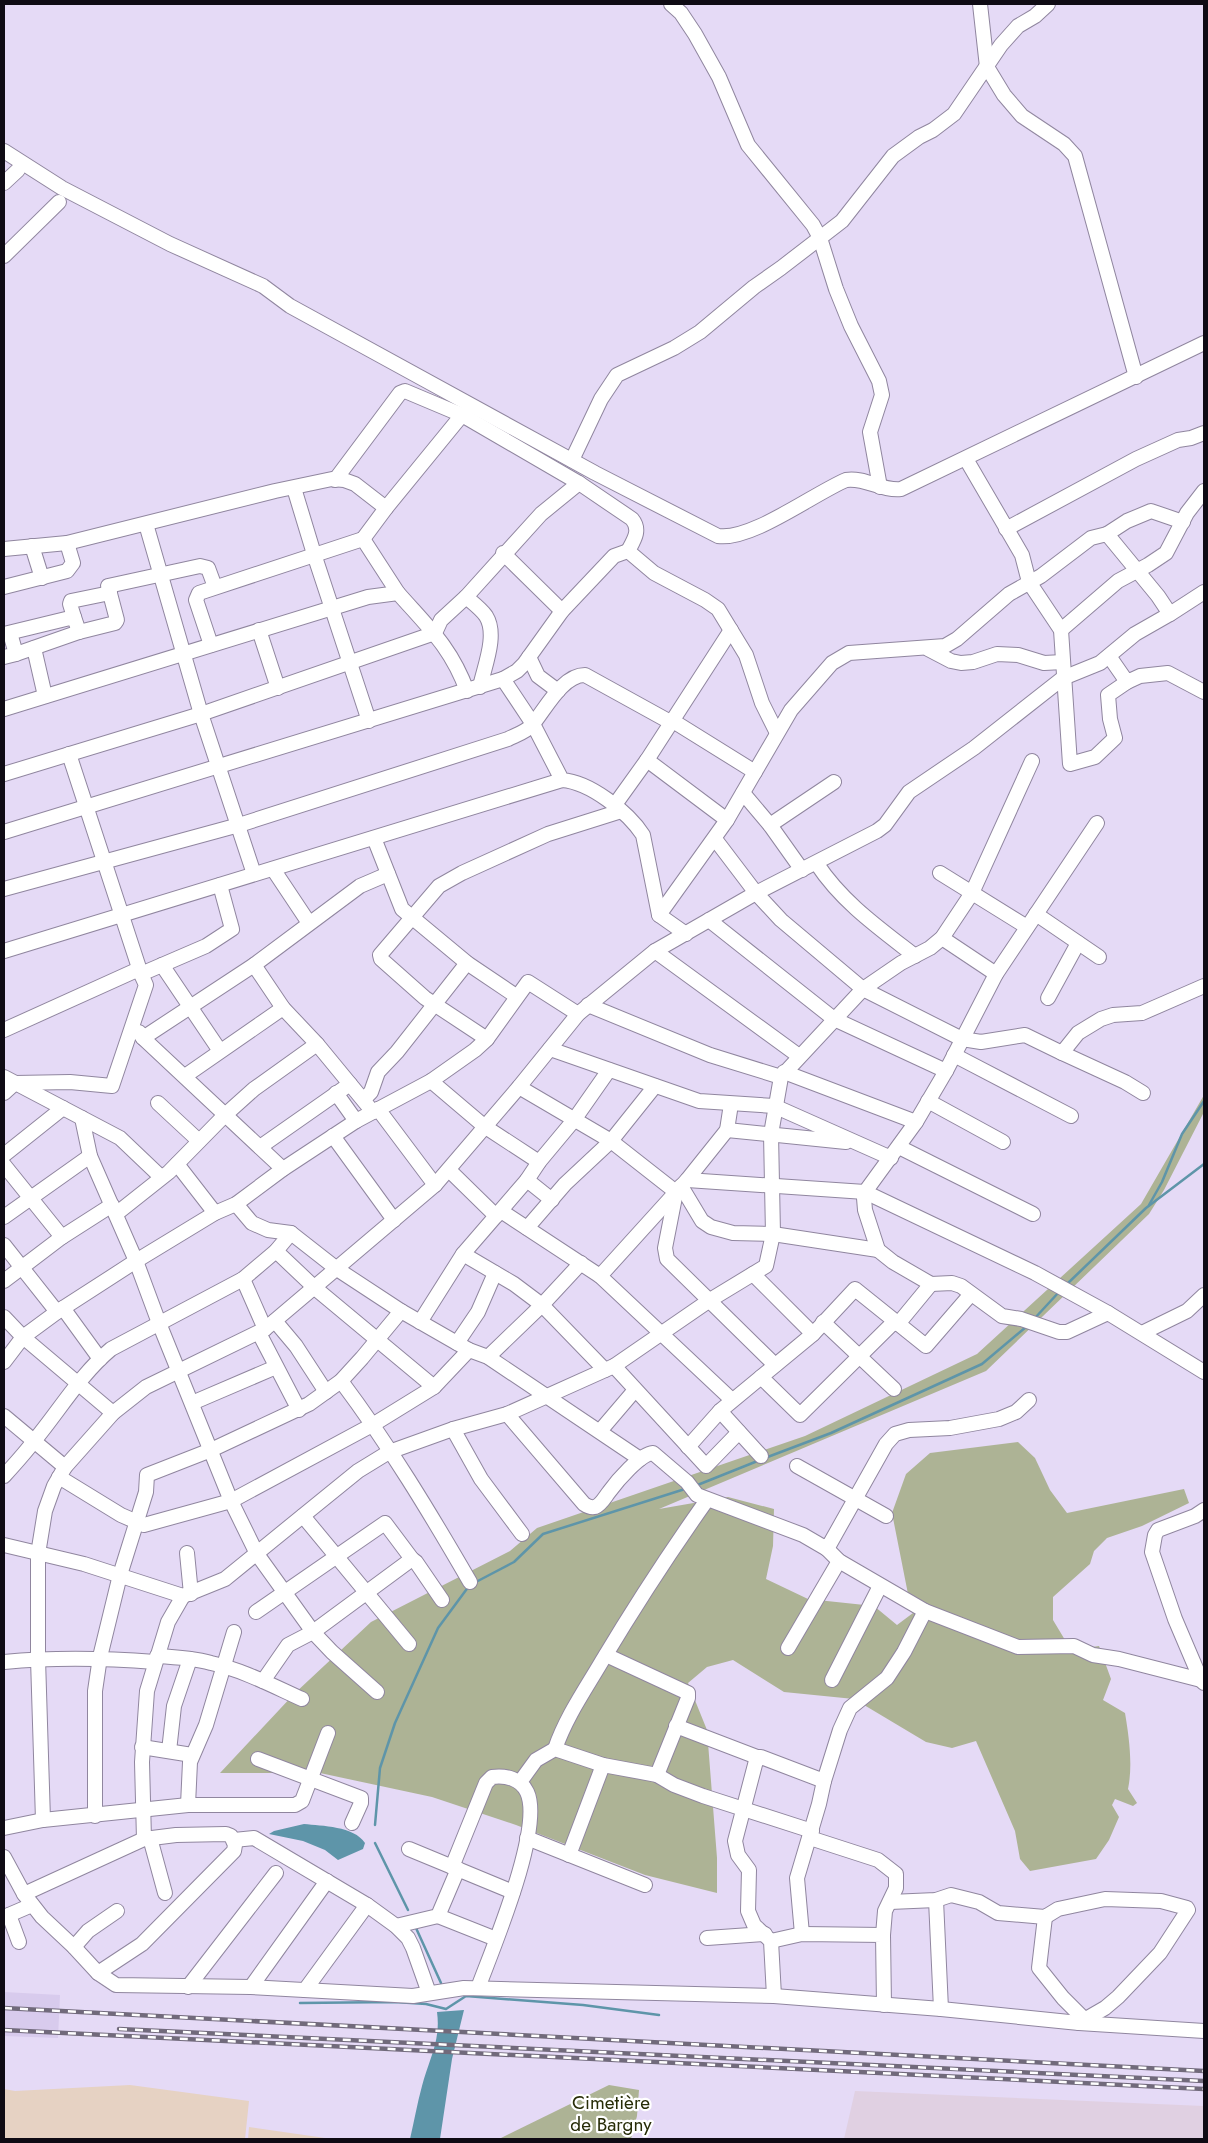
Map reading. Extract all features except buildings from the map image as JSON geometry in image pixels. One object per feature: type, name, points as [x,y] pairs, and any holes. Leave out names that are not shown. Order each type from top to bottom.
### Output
[{"type":"street","points":[[671,4],[681,13],[695,34],[718,77],[748,145],[813,225],[820,238],[836,289],[851,326],[878,381],[882,395],[870,432],[880,487]]},
{"type":"street","points":[[980,4],[987,66],[1004,96],[1022,116],[1064,144],[1074,156],[1136,377]]},
{"type":"street","points":[[572,460],[601,399],[617,375],[674,348],[700,332],[754,287],[842,221],[893,156],[954,114],[1001,45],[1018,26],[1048,4]]},
{"type":"street","points":[[4,151],[62,188],[170,244],[263,286],[290,306],[572,460],[718,536],[732,537],[750,532],[846,480],[860,479],[880,487],[900,489],[966,459],[1204,343]]},
{"type":"street","points":[[4,183],[18,170]]},
{"type":"street","points":[[4,256],[59,202]]},
{"type":"street","points":[[4,832],[88,808],[503,679],[516,671],[529,657],[562,611],[614,556],[628,551],[636,534],[633,520],[579,483],[462,416],[405,391],[400,393],[335,480]]},
{"type":"street","points":[[211,645],[196,600],[199,593],[363,539],[386,508],[462,416]]},
{"type":"street","points":[[1006,529],[1136,458],[1178,440],[1204,433]]},
{"type":"street","points":[[966,459],[1022,555],[1029,582],[1061,630],[1070,764],[1094,756],[1115,738],[1110,719],[1108,695],[1127,682],[1140,676],[1168,673],[1204,692]]},
{"type":"street","points":[[4,549],[67,543],[294,488],[335,480],[344,480],[354,484],[386,508]]},
{"type":"street","points":[[4,774],[202,714],[435,633],[441,620],[466,597],[540,514],[579,483]]},
{"type":"street","points":[[294,488],[331,608],[370,720]]},
{"type":"street","points":[[1061,630],[1118,581],[1154,562],[1168,550],[1183,522],[1204,491]]},
{"type":"street","points":[[659,915],[715,839],[796,703],[838,658],[849,653],[939,648],[953,641],[1001,599],[1041,576],[1091,538],[1107,534],[1127,521],[1151,511],[1183,522]]},
{"type":"street","points":[[146,524],[183,654],[254,874]]},
{"type":"street","points":[[1107,534],[1138,570],[1170,614]]},
{"type":"street","points":[[363,539],[398,593],[435,633],[474,689]]},
{"type":"street","points":[[4,587],[67,571],[73,563],[67,543]]},
{"type":"street","points":[[32,546],[42,578]]},
{"type":"street","points":[[628,551],[654,573],[713,604],[723,615],[748,660],[762,703],[777,733]]},
{"type":"street","points":[[503,554],[562,611]]},
{"type":"street","points":[[74,618],[7,634],[10,656],[79,632],[116,622],[108,586],[204,566],[208,568],[215,587]]},
{"type":"street","points":[[43,1820],[38,1658],[38,1554],[45,1511],[62,1472],[113,1414],[146,1387],[266,1327],[338,1269],[435,1185],[583,1009],[655,951],[756,893],[816,864],[882,828],[909,792],[974,748],[1063,678],[1094,666],[1135,634],[1204,592]]},
{"type":"street","points":[[79,632],[70,604],[72,601],[110,593]]},
{"type":"street","points":[[4,709],[368,597],[398,593]]},
{"type":"street","points":[[466,597],[484,613],[489,626],[490,641],[474,689]]},
{"type":"street","points":[[260,630],[278,688]]},
{"type":"street","points":[[487,1039],[419,994],[380,957],[435,889],[462,873],[548,834],[617,808],[731,630]]},
{"type":"street","points":[[34,648],[45,696]]},
{"type":"street","points":[[927,648],[956,662],[973,662],[997,654],[1018,655],[1044,663],[1062,662]]},
{"type":"street","points":[[1109,656],[1127,682]]},
{"type":"street","points":[[529,657],[540,678],[558,691]]},
{"type":"street","points":[[4,889],[238,825],[508,739],[525,731],[533,724],[558,691],[573,677],[585,675],[672,722],[755,772]]},
{"type":"street","points":[[503,679],[533,724],[562,780]]},
{"type":"street","points":[[10,1080],[70,1082],[112,1086],[146,985],[69,754]]},
{"type":"street","points":[[647,760],[727,820]]},
{"type":"street","points":[[165,1893],[147,1839],[142,1810],[142,1748],[147,1691],[156,1659],[168,1622],[187,1595],[225,1579],[367,1464],[389,1452],[453,1429],[507,1414],[609,1368],[710,1300],[766,1266],[773,1234],[771,1134],[774,1106],[782,1075],[863,989],[901,963],[930,948],[942,938],[972,892],[1032,760]]},
{"type":"street","points":[[4,950],[562,780],[578,782],[584,785],[617,808],[643,836],[659,915],[686,934]]},
{"type":"street","points":[[770,825],[834,782]]},
{"type":"street","points":[[743,793],[770,825],[802,870]]},
{"type":"street","points":[[878,1250],[865,1210],[865,1192],[916,1122],[946,1070],[996,974],[1097,823]]},
{"type":"street","points":[[374,838],[402,909],[467,963],[516,996]]},
{"type":"street","points":[[715,839],[756,893],[781,920],[863,989],[962,1039],[981,1042],[1025,1035],[1125,1082],[1142,1093]]},
{"type":"street","points":[[816,864],[853,906],[915,956]]},
{"type":"street","points":[[273,869],[309,923]]},
{"type":"street","points":[[940,873],[1027,927]]},
{"type":"street","points":[[143,1038],[254,965],[360,886],[388,874]]},
{"type":"street","points":[[4,1030],[140,971],[162,965],[206,946],[232,929],[220,884]]},
{"type":"street","points":[[1036,914],[1099,957]]},
{"type":"street","points":[[709,920],[834,1019],[946,1070]]},
{"type":"street","points":[[942,938],[996,974]]},
{"type":"street","points":[[1048,998],[1078,943]]},
{"type":"street","points":[[655,951],[799,1056]]},
{"type":"street","points":[[364,1099],[371,1092],[378,1072],[397,1052],[467,963]]},
{"type":"street","points":[[162,965],[220,1051]]},
{"type":"street","points":[[254,965],[283,1008],[317,1044],[350,1084],[376,1110],[435,1185]]},
{"type":"street","points":[[4,1362],[23,1337],[60,1310],[136,1261],[215,1214],[236,1204],[283,1169],[356,1121],[431,1080],[475,1050],[487,1039],[516,996],[530,981],[583,1009],[710,1055],[782,1075],[916,1122]]},
{"type":"street","points":[[1062,1053],[1068,1042],[1078,1033],[1101,1019],[1113,1015],[1142,1013],[1204,986]]},
{"type":"street","points":[[185,1076],[283,1008]]},
{"type":"street","points":[[134,1022],[143,1038],[283,1169]]},
{"type":"street","points":[[4,1281],[20,1266],[62,1237],[114,1209],[161,1178],[225,1115],[260,1084],[317,1044]]},
{"type":"street","points":[[550,1049],[699,1101],[774,1106],[859,1143]]},
{"type":"street","points":[[954,1055],[1071,1116]]},
{"type":"street","points":[[420,1322],[463,1254],[527,1180],[539,1162],[574,1120],[609,1070]]},
{"type":"street","points":[[4,1092],[10,1080]]},
{"type":"street","points":[[10,1080],[120,1138],[161,1178]]},
{"type":"street","points":[[431,1080],[484,1126],[539,1162]]},
{"type":"street","points":[[260,1147],[350,1084]]},
{"type":"street","points":[[528,1228],[573,1177],[611,1141],[655,1086]]},
{"type":"street","points":[[519,1087],[611,1141],[681,1186],[702,1221],[711,1227],[739,1234],[773,1234],[878,1250],[904,1269],[931,1284],[956,1284],[1002,1316],[1021,1319],[1059,1332],[1067,1332],[1108,1313]]},
{"type":"street","points":[[336,1093],[356,1121]]},
{"type":"street","points":[[928,1101],[1003,1142]]},
{"type":"street","points":[[158,1103],[199,1141]]},
{"type":"street","points":[[600,1276],[681,1186],[727,1130],[731,1104]]},
{"type":"street","points":[[4,1156],[63,1108]]},
{"type":"street","points":[[82,1118],[90,1156],[136,1261],[231,1501],[257,1554],[313,1632],[332,1652],[377,1692]]},
{"type":"street","points":[[727,1130],[859,1143],[895,1152],[1033,1214]]},
{"type":"street","points":[[333,1136],[394,1220]]},
{"type":"street","points":[[4,1218],[90,1156]]},
{"type":"street","points":[[177,1164],[215,1214]]},
{"type":"street","points":[[4,1165],[62,1237]]},
{"type":"street","points":[[449,1170],[499,1214],[528,1228],[600,1276],[732,1400]]},
{"type":"street","points":[[527,1180],[552,1200]]},
{"type":"street","points":[[681,1186],[772,1185],[865,1192],[1035,1273],[1108,1313],[1204,1372]]},
{"type":"street","points":[[681,1186],[665,1253],[669,1262],[775,1365]]},
{"type":"street","points":[[236,1204],[247,1218],[259,1226],[268,1230],[291,1233],[338,1269],[401,1311],[463,1346],[488,1357],[640,1459]]},
{"type":"street","points":[[4,1476],[100,1359],[116,1346],[243,1279],[276,1251],[291,1233]]},
{"type":"street","points":[[4,1245],[100,1359]]},
{"type":"street","points":[[276,1251],[315,1288],[434,1387]]},
{"type":"street","points":[[463,1254],[514,1284],[542,1306],[609,1368],[636,1390],[706,1466],[739,1432]]},
{"type":"street","points":[[488,1357],[542,1306],[581,1263]]},
{"type":"street","points":[[4,1416],[34,1441],[62,1472],[137,1524],[151,1525],[231,1501],[374,1424],[434,1387],[463,1346],[495,1273]]},
{"type":"street","points":[[753,1274],[812,1334]]},
{"type":"street","points":[[243,1279],[266,1327],[276,1367],[299,1410]]},
{"type":"street","points":[[760,1377],[800,1415],[859,1356],[897,1323],[931,1284]]},
{"type":"street","points":[[688,1447],[732,1400],[812,1334],[855,1289],[926,1346],[971,1294]]},
{"type":"street","points":[[1142,1333],[1187,1311],[1204,1295]]},
{"type":"street","points":[[95,1816],[93,1718],[100,1657],[120,1575],[146,1492],[147,1475],[211,1450],[299,1410],[341,1381],[401,1311]]},
{"type":"street","points":[[4,1317],[23,1337],[113,1414]]},
{"type":"street","points":[[823,1322],[894,1389]]},
{"type":"street","points":[[266,1327],[296,1346],[326,1392]]},
{"type":"street","points":[[192,1403],[276,1367]]},
{"type":"street","points":[[341,1381],[374,1424],[389,1452],[418,1494],[470,1582]]},
{"type":"street","points":[[600,1431],[636,1390]]},
{"type":"street","points":[[828,1549],[886,1444],[895,1434],[909,1430],[950,1428],[1000,1419],[1016,1412],[1028,1400]]},
{"type":"street","points":[[720,1412],[761,1456]]},
{"type":"street","points":[[507,1414],[584,1504],[591,1507],[599,1504],[620,1478],[640,1459],[653,1453],[687,1482],[702,1498],[804,1535],[828,1549],[839,1561],[925,1611],[1018,1647],[1074,1646],[1093,1655],[1119,1659],[1202,1682]]},
{"type":"street","points":[[453,1429],[481,1479],[522,1534]]},
{"type":"street","points":[[797,1466],[886,1516]]},
{"type":"street","points":[[520,1782],[536,1760],[555,1749],[563,1728],[702,1498]]},
{"type":"street","points":[[1202,1682],[1175,1619],[1152,1552],[1154,1535],[1158,1530],[1195,1516],[1204,1510]]},
{"type":"street","points":[[304,1516],[409,1644]]},
{"type":"street","points":[[256,1612],[385,1523],[416,1562],[442,1600]]},
{"type":"street","points":[[4,1546],[120,1575],[187,1595]]},
{"type":"street","points":[[187,1553],[187,1595]]},
{"type":"street","points":[[263,1681],[288,1645],[313,1632],[412,1559]]},
{"type":"street","points":[[788,1648],[839,1561]]},
{"type":"street","points":[[832,1680],[880,1586]]},
{"type":"street","points":[[802,1934],[798,1878],[840,1730],[850,1708],[887,1678],[904,1652],[925,1611]]},
{"type":"street","points":[[188,1805],[192,1755],[206,1724],[222,1666],[234,1632]]},
{"type":"street","points":[[606,1655],[688,1693],[688,1698],[657,1775]]},
{"type":"street","points":[[4,1662],[38,1658],[190,1659],[222,1666],[263,1681],[302,1699]]},
{"type":"street","points":[[169,1751],[174,1706],[190,1659]]},
{"type":"street","points":[[676,1726],[824,1781]]},
{"type":"street","points":[[4,1828],[43,1820],[188,1805],[295,1805],[302,1801],[312,1780],[328,1733]]},
{"type":"street","points":[[142,1748],[192,1755]]},
{"type":"street","points":[[555,1749],[604,1765],[657,1775],[674,1785],[743,1808],[878,1860],[896,1874],[896,1888],[885,1911],[883,1935],[884,2006]]},
{"type":"street","points":[[757,1757],[735,1841],[738,1855],[749,1870],[748,1910],[754,1925],[768,1937],[774,1996]]},
{"type":"street","points":[[258,1759],[361,1798],[352,1823]]},
{"type":"street","points":[[569,1855],[604,1765]]},
{"type":"street","points":[[438,1916],[486,1783],[492,1777],[501,1776],[520,1782],[528,1793],[531,1822],[513,1892],[478,1988]]},
{"type":"street","points":[[20,1942],[7,1916],[28,1899],[147,1839],[176,1835],[226,1834],[231,1836],[234,1840],[234,1851],[142,1944],[98,1973]]},
{"type":"street","points":[[234,1840],[254,1838],[367,1905],[396,1926],[408,1938],[413,1948],[429,1993]]},
{"type":"street","points":[[527,1838],[645,1885]]},
{"type":"street","points":[[409,1849],[513,1892]]},
{"type":"street","points":[[4,1857],[28,1899],[42,1917],[98,1973],[116,1985],[251,1987],[412,1996],[464,1988],[774,1996],[1204,2031]]},
{"type":"street","points":[[188,1987],[276,1873]]},
{"type":"street","points":[[251,1987],[327,1881]]},
{"type":"street","points":[[890,1902],[936,1900],[951,1895],[980,1902],[998,1913],[1045,1917],[1058,1909],[1105,1899],[1161,1901],[1188,1910],[1160,1953],[1118,1997],[1105,2008],[1081,2021]]},
{"type":"street","points":[[936,1900],[941,2009]]},
{"type":"street","points":[[305,1990],[367,1905]]},
{"type":"street","points":[[74,1947],[88,1930],[117,1911]]},
{"type":"street","points":[[396,1926],[438,1916],[496,1939]]},
{"type":"street","points":[[1045,1917],[1039,1968],[1081,2021]]},
{"type":"street","points":[[707,1938],[768,1937],[802,1934],[883,1935]]},
{"type":"shaded area","points":[[4,1992],[60,1995],[58,2038],[4,2036]]},
{"type":"shaded area","points":[[130,2085],[249,2101],[245,2139],[4,2139],[4,2089],[15,2091]]},
{"type":"shaded area","points":[[855,2091],[1204,2106],[1204,2139],[844,2139]]},
{"type":"shaded area","points":[[249,2127],[332,2139],[248,2139]]},
{"type":"green space","points":[[1204,1095],[1204,1112],[1164,1190],[1149,1214],[986,1371],[659,1509],[728,1497],[774,1509],[773,1546],[766,1579],[808,1599],[874,1606],[897,1625],[917,1610],[908,1594],[892,1513],[906,1474],[930,1453],[1018,1442],[1035,1458],[1050,1490],[1067,1513],[1184,1489],[1189,1503],[1142,1526],[1107,1538],[1094,1551],[1090,1564],[1053,1597],[1053,1620],[1071,1650],[1099,1646],[1111,1679],[1103,1700],[1125,1713],[1130,1761],[1128,1789],[1137,1803],[1133,1806],[1115,1799],[1112,1805],[1119,1817],[1109,1840],[1096,1859],[1030,1871],[1020,1859],[1015,1831],[976,1741],[952,1748],[926,1742],[854,1699],[784,1692],[733,1660],[707,1667],[688,1683],[707,1730],[717,1858],[717,1893],[645,1875],[516,1825],[432,1797],[320,1773],[220,1773],[294,1694],[371,1622],[510,1551],[537,1528],[805,1436],[977,1354],[1141,1204]]},
{"type":"green space","name":"Cimetière de Bargny","points":[[609,2085],[639,2090],[637,2116],[631,2139],[499,2139]]},
{"type":"water","points":[[304,1824],[346,1830],[360,1837],[365,1843],[363,1849],[338,1860],[325,1850],[303,1841],[269,1834],[274,1831]]},
{"type":"water","points":[[464,2010],[452,2059],[440,2139],[410,2139],[420,2093],[436,2041],[437,2012]]},
{"type":"waterway","points":[[1149,1205],[1162,1182],[1182,1134],[1204,1101]]},
{"type":"waterway","points":[[1066,1285],[1146,1208],[1204,1164]]},
{"type":"waterway","points":[[1034,1319],[1059,1292]]},
{"type":"waterway","points":[[765,1458],[831,1433],[982,1364],[1026,1327]]},
{"type":"waterway","points":[[695,1486],[760,1460]]},
{"type":"waterway","points":[[474,1583],[514,1562],[543,1534],[685,1489]]},
{"type":"waterway","points":[[375,1825],[380,1768],[395,1723],[438,1628],[469,1586]]},
{"type":"waterway","points":[[375,1843],[408,1910]]},
{"type":"waterway","points":[[416,1928],[441,1983]]},
{"type":"waterway","points":[[300,2003],[395,2002],[426,2004],[446,2009],[466,1996],[583,2005],[659,2015]]},
{"type":"railway","points":[[4,2008],[1204,2071]]},
{"type":"railway","points":[[119,2029],[1204,2081]]},
{"type":"railway","points":[[4,2030],[1204,2089]]}]
